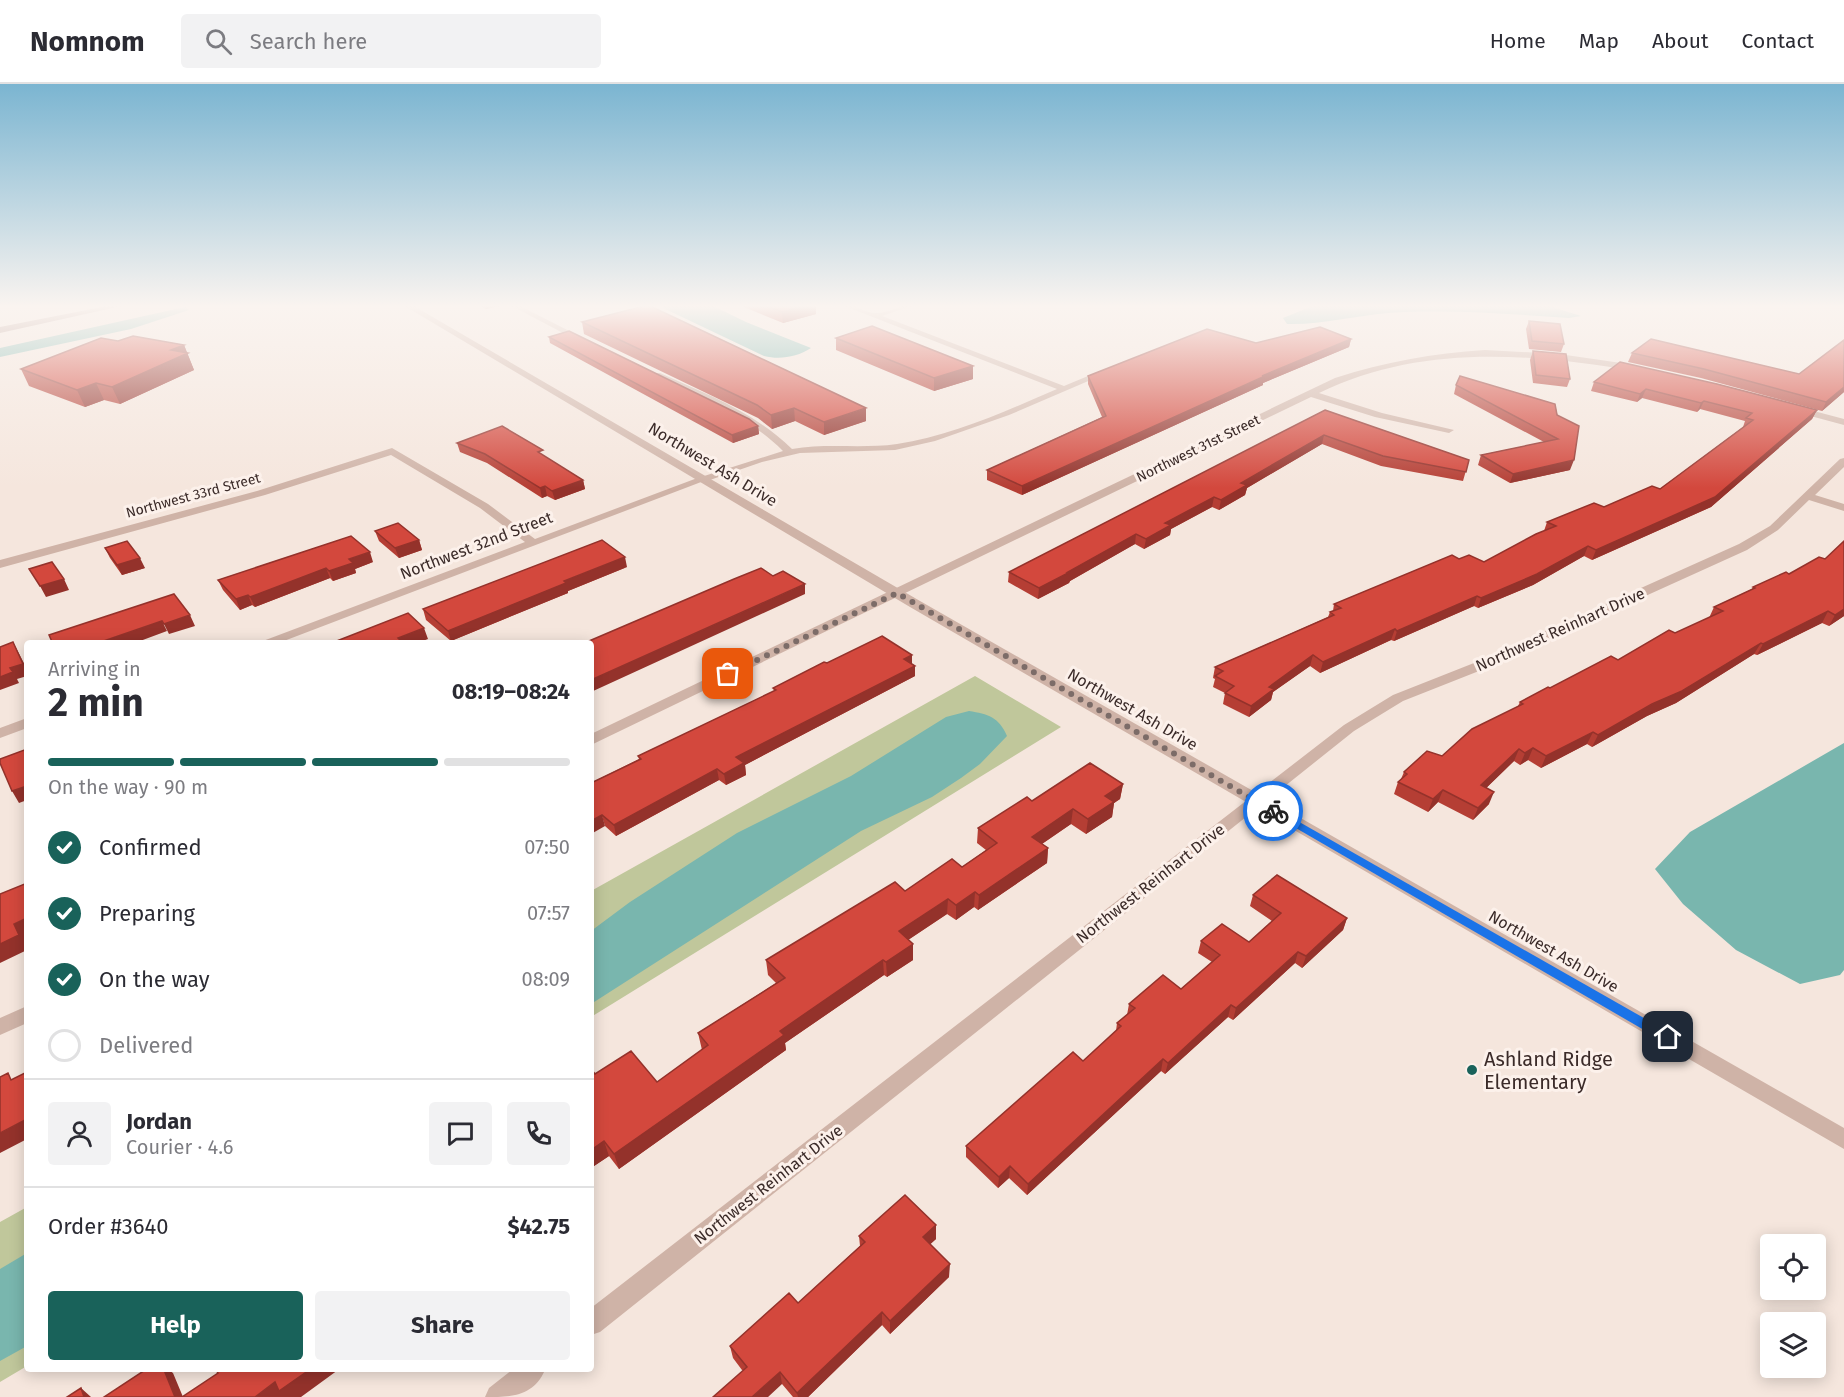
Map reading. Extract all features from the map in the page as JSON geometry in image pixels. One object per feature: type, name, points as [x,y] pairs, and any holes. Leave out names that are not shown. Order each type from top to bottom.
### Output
[{"type":"street","name":"Northwest Ash Drive","points":[[512,366],[897,593],[1844,1139]]},
{"type":"street","name":"Northwest 31st Street","points":[[594,739],[1311,393],[1375,366]]},
{"type":"street","name":"Northwest 31st Street","points":[[1623,366],[1647,370]]},
{"type":"street","points":[[1311,393],[1372,415],[1407,424],[1449,430]]},
{"type":"street","points":[[1778,405],[1844,422]]},
{"type":"street","name":"Northwest 33rd Street","points":[[0,564],[261,493],[392,451],[484,506],[534,543]]},
{"type":"street","name":"Northwest Reinhart Drive","points":[[594,1321],[1349,728],[1398,698],[1479,666],[1743,547],[1774,528],[1844,461]]},
{"type":"street","name":"Northwest 32nd Street","points":[[272,640],[704,479]]},
{"type":"street","points":[[1807,496],[1844,508]]},
{"type":"street","points":[[0,733],[24,724]]},
{"type":"street","points":[[0,1027],[24,1015]]},
{"type":"street","points":[[498,1397],[529,1372]]},
{"type":"lane","points":[[1005,366],[1064,389]]},
{"type":"lane","points":[[704,479],[789,452],[903,446],[990,420],[1113,369]]},
{"type":"lane","points":[[653,373],[754,422],[779,441],[789,452]]},
{"type":"green space","points":[[975,676],[1061,727],[594,1015],[594,889]]},
{"type":"green space","points":[[24,1209],[24,1368],[0,1382],[0,1222]]},
{"type":"water","points":[[969,711],[982,714],[1000,724],[1007,736],[980,764],[932,797],[861,831],[594,1002],[594,929],[630,902],[737,833],[851,776],[946,717]]},
{"type":"water","points":[[1844,743],[1844,970],[1840,975],[1800,984],[1736,950],[1683,904],[1655,869],[1690,832]]},
{"type":"water","points":[[24,1255],[24,1348],[0,1361],[0,1269]]},
{"type":"building","points":[[28,366],[158,366],[112,387],[96,383],[77,390],[21,369]]},
{"type":"building","points":[[604,366],[641,366],[749,419],[758,426],[732,435]]},
{"type":"building","points":[[675,366],[778,366],[866,408],[824,422],[794,408],[771,415],[757,405]]},
{"type":"building","points":[[905,366],[972,366],[934,378]]},
{"type":"building","points":[[1113,366],[1285,366],[1022,486],[987,470],[1106,416],[1088,376]]},
{"type":"building","points":[[1535,366],[1568,366],[1570,379],[1536,375]]},
{"type":"building","points":[[1614,366],[1639,366],[1817,410],[1715,497],[1596,550],[1588,546],[1537,574],[1481,598],[1477,596],[1397,631],[1395,629],[1323,662],[1313,655],[1269,687],[1274,689],[1251,706],[1225,693],[1234,686],[1215,676],[1223,671],[1215,667],[1334,615],[1330,612],[1341,608],[1334,604],[1452,555],[1459,559],[1469,555],[1484,562],[1556,526],[1547,522],[1594,503],[1604,507],[1652,486],[1660,489],[1753,420],[1746,418],[1752,413],[1704,401],[1701,403],[1646,389],[1640,394],[1594,382]]},
{"type":"building","points":[[1692,366],[1766,366],[1799,374],[1809,366],[1844,366],[1844,387],[1826,402]]},
{"type":"building","points":[[1460,376],[1555,404],[1557,415],[1579,426],[1574,460],[1513,474],[1481,455],[1558,439],[1456,385]]},
{"type":"building","points":[[1325,410],[1469,460],[1466,472],[1383,456],[1324,435],[1241,483],[1247,485],[1221,500],[1214,497],[1165,523],[1171,525],[1146,539],[1136,534],[1039,588],[1009,572]]},
{"type":"building","points":[[502,426],[543,450],[538,452],[583,480],[552,491],[545,486],[540,488],[485,454],[457,443]]},
{"type":"building","points":[[398,523],[419,540],[395,548],[375,531]]},
{"type":"building","points":[[351,536],[370,552],[349,559],[353,563],[329,571],[326,568],[250,597],[248,595],[236,599],[218,580]]},
{"type":"building","points":[[602,540],[625,557],[448,631],[423,609]]},
{"type":"building","points":[[127,541],[140,558],[117,565],[105,548]]},
{"type":"building","points":[[1844,541],[1844,609],[1835,615],[1828,611],[1761,643],[1682,691],[1652,704],[1598,735],[1593,732],[1546,756],[1533,748],[1525,753],[1519,749],[1481,785],[1494,792],[1478,808],[1443,790],[1433,799],[1398,782],[1407,774],[1404,772],[1427,751],[1442,756],[1472,729],[1523,704],[1520,702],[1548,687],[1611,656],[1618,660],[1669,630],[1675,633],[1723,611],[1714,607],[1786,572],[1789,574],[1819,557],[1825,559]]},
{"type":"building","points":[[52,562],[64,579],[40,586],[29,569]]},
{"type":"building","points":[[761,568],[773,576],[783,571],[805,584],[594,679],[594,640],[591,640]]},
{"type":"building","points":[[174,594],[190,615],[164,624],[162,621],[107,640],[51,640],[49,635]]},
{"type":"building","points":[[408,613],[424,628],[398,638],[400,640],[339,640]]},
{"type":"building","points":[[882,636],[912,655],[904,659],[915,666],[736,757],[744,763],[724,774],[717,769],[614,825],[602,815],[594,819],[594,782],[641,759],[638,756],[776,690],[773,688],[824,662],[827,663]]},
{"type":"building","points":[[13,642],[23,664],[10,668],[13,672],[0,677],[0,647]]},
{"type":"building","points":[[24,750],[24,787],[12,791],[0,759]]},
{"type":"building","points":[[1090,763],[1123,784],[1105,796],[1114,802],[1088,819],[1073,809],[1032,837],[1048,848],[979,895],[975,892],[956,905],[948,899],[899,931],[913,944],[886,962],[883,960],[780,1031],[784,1035],[614,1154],[604,1141],[594,1148],[594,1073],[631,1051],[657,1082],[708,1045],[698,1033],[785,978],[766,960],[895,882],[905,891],[952,859],[962,867],[997,843],[978,828],[1027,797],[1032,801]]},
{"type":"building","points":[[1277,875],[1347,918],[1306,956],[1298,952],[1236,1008],[1231,1005],[1168,1063],[1163,1059],[1028,1184],[1010,1166],[999,1177],[966,1146],[1073,1052],[1083,1061],[1121,1026],[1117,1023],[1135,1008],[1129,1004],[1163,975],[1181,989],[1220,955],[1201,941],[1222,924],[1249,942],[1281,913],[1253,895]]},
{"type":"building","points":[[24,884],[24,919],[14,924],[19,935],[0,944],[0,894]]},
{"type":"building","points":[[8,1073],[11,1080],[24,1074],[24,1121],[0,1133],[0,1077]]},
{"type":"building","points":[[905,1195],[936,1225],[923,1237],[950,1264],[890,1321],[882,1312],[797,1393],[780,1372],[752,1397],[713,1397],[747,1367],[730,1346],[789,1293],[798,1303],[865,1242],[859,1236]]},
{"type":"building","points":[[142,1372],[165,1372],[175,1397],[104,1397]]},
{"type":"building","points":[[306,1372],[279,1391],[275,1382],[255,1397],[182,1397],[218,1373]]},
{"type":"building","points":[[81,1388],[84,1397],[67,1397]]},
{"type":"way so far","points":[[728,674],[897,593],[1273,811]]},
{"type":"place","name":"Ashland Ridge Elementary","points":[[1472,1070]]},
{"type":"route","points":[[1273,811],[1668,1037]]}]
